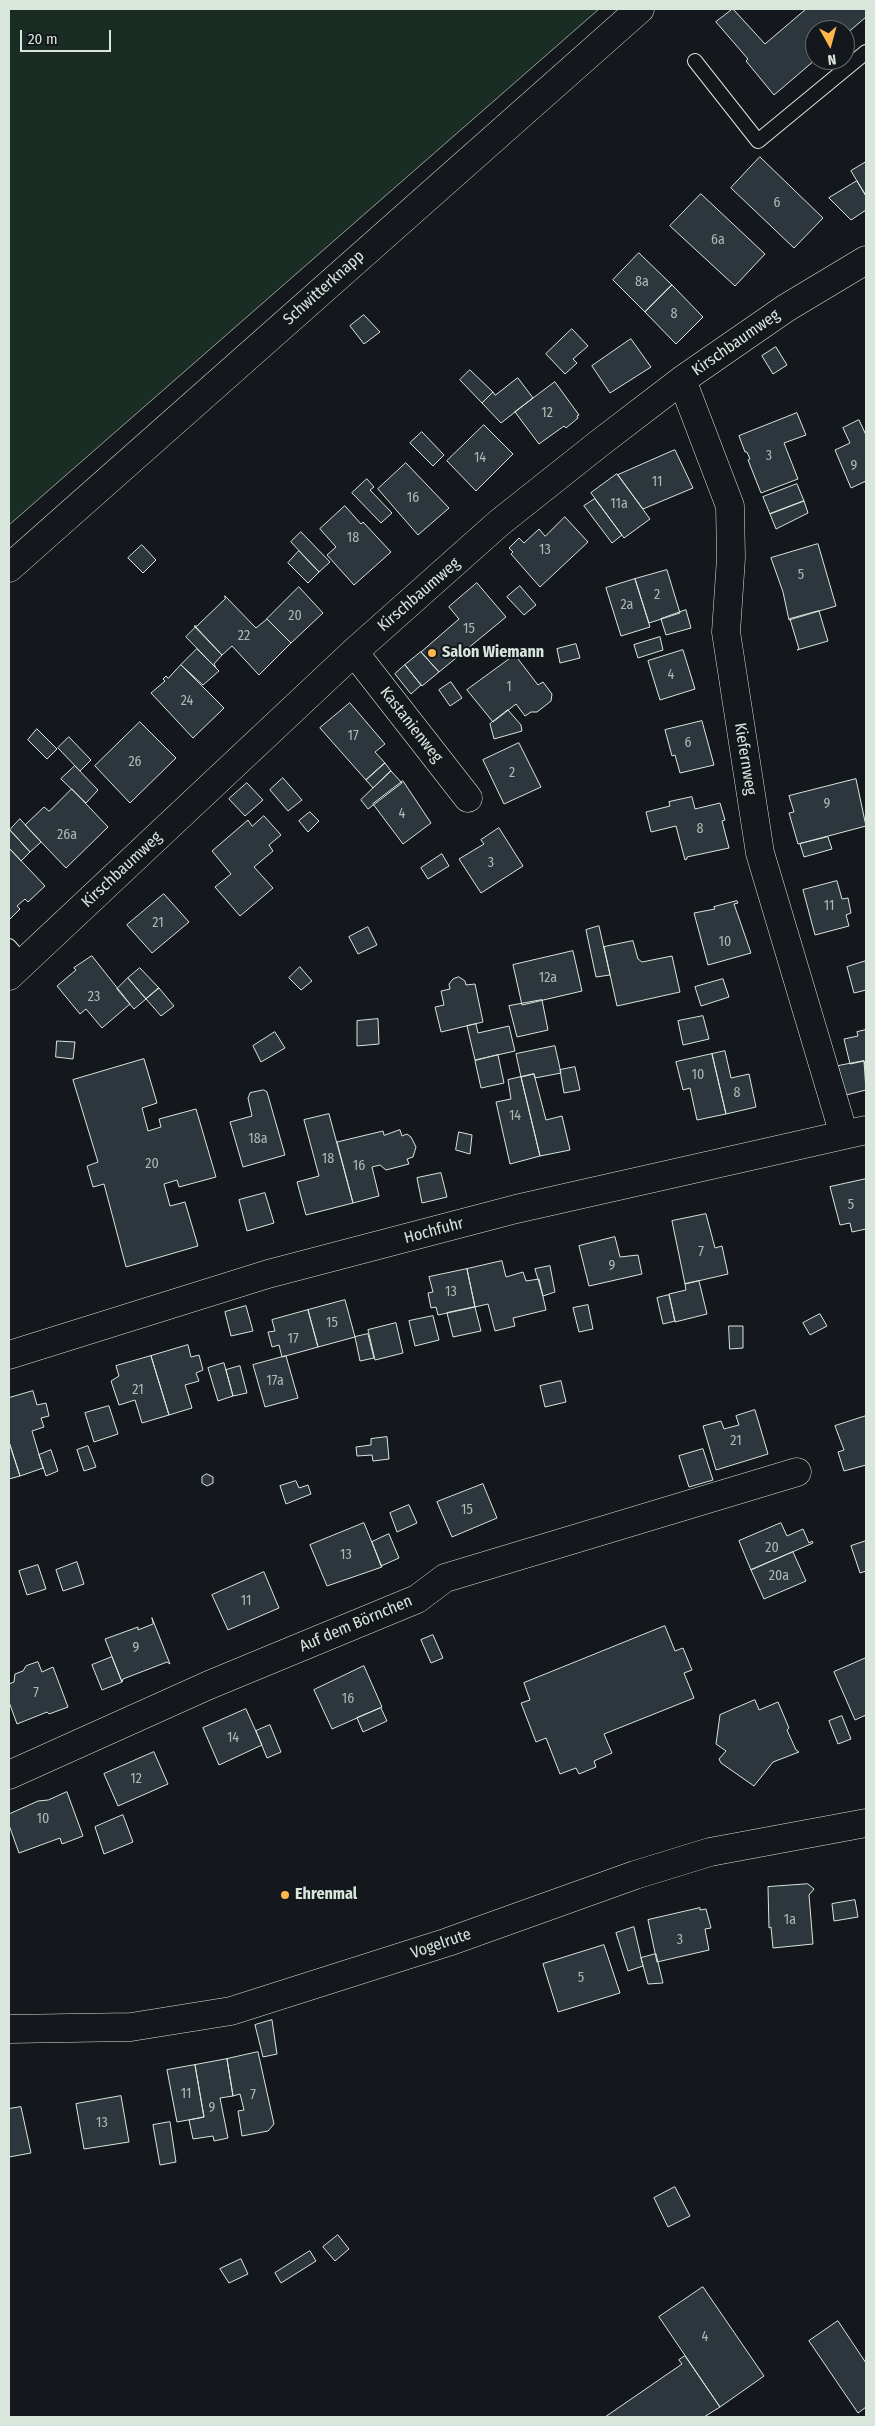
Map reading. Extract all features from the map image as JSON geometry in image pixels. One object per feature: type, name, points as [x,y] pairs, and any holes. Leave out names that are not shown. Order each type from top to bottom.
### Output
[{"type":"street","name":"Schwitterknapp","points":[[9,568],[640,9]]},
{"type":"street","name":"Kirschbaumweg","points":[[14,961],[499,523],[682,380],[786,308],[866,260]]},
{"type":"street","name":"Kiefernweg","points":[[682,380],[730,506],[731,558],[726,632],[734,699],[760,853],[855,1133]]},
{"type":"street","name":"Kastanienweg","points":[[354,652],[468,798]]},
{"type":"street","name":"Hochfuhr","points":[[9,1355],[268,1274],[516,1209],[855,1133]]},
{"type":"street","name":"Auf dem Börnchen","points":[[9,1775],[210,1685],[417,1599],[445,1578],[796,1472]]},
{"type":"street","name":"Vogelrute","points":[[9,2029],[130,2028],[231,2010],[448,1942],[635,1875],[710,1852],[866,1824]]},
{"type":"lane","points":[[695,61],[758,141],[866,52]]},
{"type":"green space","points":[[9,9],[599,9],[9,525]]},
{"type":"building","points":[[733,9],[765,44],[806,9],[866,9],[866,17],[855,26],[855,20],[805,20],[805,69],[774,95],[746,61],[748,59],[716,22]]},
{"type":"building","points":[[760,157],[823,218],[794,248],[731,188]]},
{"type":"building","points":[[866,162],[866,196],[851,171]]},
{"type":"building","points":[[857,181],[866,196],[866,210],[851,220],[829,198]]},
{"type":"building","points":[[701,194],[765,254],[735,286],[670,226]]},
{"type":"building","points":[[639,253],[672,285],[645,312],[613,280]]},
{"type":"building","points":[[672,285],[703,317],[676,344],[645,312]]},
{"type":"building","points":[[364,315],[380,332],[364,344],[350,326]]},
{"type":"building","points":[[572,329],[588,346],[573,359],[577,363],[565,374],[546,354]]},
{"type":"building","points":[[631,339],[651,367],[610,393],[592,366]]},
{"type":"building","points":[[776,347],[787,365],[773,374],[762,356]]},
{"type":"building","points":[[470,370],[493,392],[482,403],[460,380]]},
{"type":"building","points":[[518,378],[533,398],[501,423],[482,403],[493,392],[495,395]]},
{"type":"building","points":[[555,382],[579,415],[566,428],[564,426],[539,444],[515,412]]},
{"type":"building","points":[[797,413],[806,435],[784,443],[798,479],[761,493],[748,460],[750,459],[739,436]]},
{"type":"building","points":[[859,420],[866,435],[866,481],[851,488],[835,450],[850,443],[843,428]]},
{"type":"building","points":[[484,425],[513,454],[476,491],[447,461]]},
{"type":"building","points":[[422,432],[444,455],[433,466],[410,443]]},
{"type":"building","points":[[675,450],[693,488],[643,509],[618,475]]},
{"type":"building","points":[[406,463],[449,508],[418,535],[378,489]]},
{"type":"building","points":[[617,474],[650,519],[624,538],[591,493]]},
{"type":"building","points":[[367,479],[374,487],[370,490],[392,513],[381,523],[352,493]]},
{"type":"building","points":[[797,484],[804,501],[770,514],[763,497]]},
{"type":"building","points":[[595,499],[622,535],[612,543],[584,506]]},
{"type":"building","points":[[804,501],[808,513],[776,529],[770,514]]},
{"type":"building","points":[[345,506],[391,552],[354,585],[327,555],[336,547],[320,529]]},
{"type":"building","points":[[565,517],[588,542],[540,587],[511,554],[513,552],[509,548],[519,538],[524,543],[539,529],[545,536]]},
{"type":"building","points":[[301,532],[330,562],[319,572],[291,542]]},
{"type":"building","points":[[818,544],[836,606],[789,620],[783,592],[771,558]]},
{"type":"building","points":[[142,545],[156,560],[143,573],[128,558]]},
{"type":"building","points":[[299,551],[319,572],[308,583],[288,563]]},
{"type":"building","points":[[667,570],[680,613],[649,623],[635,579]]},
{"type":"building","points":[[635,579],[650,627],[621,636],[606,588]]},
{"type":"building","points":[[477,583],[506,617],[439,672],[421,652],[459,619],[449,607]]},
{"type":"building","points":[[520,586],[536,605],[524,615],[507,597]]},
{"type":"building","points":[[299,587],[323,613],[291,643],[267,619]]},
{"type":"building","points":[[225,596],[256,628],[267,619],[291,643],[259,675],[232,646],[222,655],[194,626],[197,626],[225,599]]},
{"type":"building","points":[[686,610],[691,628],[666,635],[661,619]]},
{"type":"building","points":[[819,611],[828,641],[797,650],[799,649],[790,619]]},
{"type":"building","points":[[196,627],[222,655],[214,664],[216,668],[186,637]]},
{"type":"building","points":[[660,637],[663,650],[638,658],[634,645]]},
{"type":"building","points":[[576,644],[580,658],[560,663],[557,649]]},
{"type":"building","points":[[197,649],[219,671],[203,685],[181,665]]},
{"type":"building","points":[[683,650],[695,689],[660,700],[648,661]]},
{"type":"building","points":[[421,652],[439,672],[422,686],[405,665]]},
{"type":"building","points":[[515,655],[538,685],[543,682],[552,694],[551,701],[537,712],[531,712],[525,716],[516,704],[493,722],[467,690]]},
{"type":"building","points":[[181,665],[224,708],[193,738],[151,693],[165,681],[163,679],[166,676],[168,678]]},
{"type":"building","points":[[405,665],[421,685],[411,694],[395,674]]},
{"type":"building","points":[[451,682],[462,698],[450,706],[439,690]]},
{"type":"building","points":[[350,703],[385,744],[375,752],[385,763],[366,780],[320,728]]},
{"type":"building","points":[[508,710],[521,725],[522,731],[494,739],[490,724]]},
{"type":"building","points":[[702,721],[714,765],[680,773],[675,755],[672,756],[665,730]]},
{"type":"building","points":[[140,722],[176,758],[130,803],[95,766]]},
{"type":"building","points":[[37,729],[57,749],[47,759],[28,740]]},
{"type":"building","points":[[69,737],[91,760],[80,771],[58,748]]},
{"type":"building","points":[[519,743],[541,787],[504,804],[483,760]]},
{"type":"building","points":[[385,763],[391,771],[373,788],[366,780]]},
{"type":"building","points":[[75,766],[98,790],[86,803],[61,779]]},
{"type":"building","points":[[391,771],[402,783],[368,809],[361,800]]},
{"type":"building","points":[[283,778],[302,800],[288,811],[270,790]]},
{"type":"building","points":[[856,779],[866,826],[798,844],[789,813],[794,812],[789,796]]},
{"type":"building","points":[[403,781],[431,823],[403,844],[373,804]]},
{"type":"building","points":[[247,783],[263,800],[245,816],[229,799]]},
{"type":"building","points":[[72,789],[108,827],[66,868],[25,825],[44,807],[49,811]]},
{"type":"building","points":[[692,797],[695,809],[720,803],[725,820],[722,821],[729,848],[687,857],[685,860],[676,826],[651,832],[646,812],[670,806],[669,802]]},
{"type":"building","points":[[310,812],[319,821],[308,832],[299,821]]},
{"type":"building","points":[[264,816],[281,835],[269,845],[273,851],[254,867],[273,888],[240,916],[215,887],[231,874],[212,851],[248,820],[252,826]]},
{"type":"building","points":[[20,819],[41,842],[30,852],[10,830]]},
{"type":"building","points":[[499,828],[523,866],[481,893],[459,859],[484,844],[481,840]]},
{"type":"building","points":[[10,830],[30,852],[21,861],[9,848]]},
{"type":"building","points":[[828,837],[832,849],[804,857],[800,844]]},
{"type":"building","points":[[9,848],[45,886],[28,902],[25,899],[17,906],[20,909],[9,920]]},
{"type":"building","points":[[442,854],[449,866],[428,879],[421,868]]},
{"type":"building","points":[[837,881],[842,899],[848,898],[851,913],[846,915],[849,926],[815,935],[803,890]]},
{"type":"building","points":[[164,894],[189,922],[152,953],[127,925]]},
{"type":"building","points":[[737,901],[738,903],[734,904],[751,953],[708,965],[694,913],[715,909],[714,907]]},
{"type":"building","points":[[599,926],[610,975],[596,977],[586,930]]},
{"type":"building","points":[[368,927],[377,945],[358,954],[349,937]]},
{"type":"building","points":[[633,941],[638,959],[642,962],[672,956],[680,992],[617,1006],[604,947]]},
{"type":"building","points":[[573,951],[582,991],[522,1005],[513,965]]},
{"type":"building","points":[[92,956],[130,1004],[102,1028],[86,1009],[80,1014],[57,986],[76,970],[74,968]]},
{"type":"building","points":[[866,961],[866,990],[854,993],[847,967]]},
{"type":"building","points":[[300,967],[312,981],[301,990],[289,978]]},
{"type":"building","points":[[140,968],[159,988],[146,999],[128,978]]},
{"type":"building","points":[[459,977],[465,981],[466,985],[475,984],[483,1022],[441,1032],[435,1007],[444,1005],[441,991],[450,989],[449,984],[453,979]]},
{"type":"building","points":[[128,978],[146,999],[134,1009],[117,989]]},
{"type":"building","points":[[723,979],[729,997],[701,1006],[695,987]]},
{"type":"building","points":[[159,988],[174,1006],[161,1016],[146,999]]},
{"type":"building","points":[[542,1000],[548,1030],[517,1037],[509,1006]]},
{"type":"building","points":[[703,1016],[709,1039],[683,1045],[678,1021]]},
{"type":"building","points":[[378,1019],[379,1044],[357,1046],[357,1021]]},
{"type":"building","points":[[476,1024],[478,1033],[509,1026],[515,1051],[475,1060],[467,1026]]},
{"type":"building","points":[[866,1030],[866,1071],[864,1061],[850,1064],[844,1039],[858,1036],[857,1032]]},
{"type":"building","points":[[275,1032],[285,1048],[261,1062],[253,1046]]},
{"type":"building","points":[[57,1041],[75,1042],[73,1059],[56,1057]]},
{"type":"building","points":[[555,1046],[561,1073],[535,1078],[534,1074],[521,1077],[516,1054]]},
{"type":"building","points":[[725,1051],[731,1078],[749,1074],[756,1107],[726,1114],[712,1054]]},
{"type":"building","points":[[712,1054],[726,1114],[697,1120],[690,1088],[683,1090],[676,1062]]},
{"type":"building","points":[[498,1055],[504,1083],[481,1088],[475,1061]]},
{"type":"building","points":[[144,1059],[157,1103],[142,1108],[148,1131],[161,1127],[159,1119],[196,1109],[216,1177],[179,1187],[177,1180],[164,1184],[170,1206],[185,1202],[198,1246],[126,1267],[104,1184],[93,1187],[87,1166],[98,1162],[73,1080]]},
{"type":"building","points":[[864,1061],[866,1090],[846,1095],[838,1066]]},
{"type":"building","points":[[575,1067],[580,1090],[564,1093],[560,1070]]},
{"type":"building","points":[[534,1074],[546,1120],[562,1116],[570,1150],[540,1156],[521,1077]]},
{"type":"building","points":[[521,1077],[540,1156],[510,1164],[496,1102],[511,1099],[508,1080]]},
{"type":"building","points":[[264,1090],[267,1092],[285,1155],[243,1167],[230,1122],[252,1116],[248,1098],[250,1093]]},
{"type":"building","points":[[329,1114],[353,1203],[306,1215],[297,1182],[319,1176],[304,1120]]},
{"type":"building","points":[[400,1130],[402,1136],[407,1134],[411,1137],[416,1147],[413,1157],[407,1159],[409,1164],[386,1170],[380,1165],[372,1167],[379,1196],[353,1203],[337,1142],[383,1131],[384,1135]]},
{"type":"building","points":[[459,1132],[472,1135],[470,1154],[456,1150]]},
{"type":"building","points":[[441,1173],[447,1197],[422,1203],[417,1178]]},
{"type":"building","points":[[866,1179],[866,1229],[852,1232],[850,1223],[840,1225],[830,1187]]},
{"type":"building","points":[[265,1193],[274,1223],[247,1231],[239,1200]]},
{"type":"building","points":[[706,1214],[715,1248],[722,1246],[728,1274],[685,1284],[672,1221]]},
{"type":"building","points":[[615,1237],[620,1257],[638,1255],[642,1274],[589,1286],[579,1246]]},
{"type":"building","points":[[502,1261],[506,1277],[523,1272],[526,1281],[539,1279],[546,1310],[513,1318],[515,1326],[495,1331],[488,1304],[475,1307],[467,1269]]},
{"type":"building","points":[[550,1266],[555,1292],[543,1296],[535,1269]]},
{"type":"building","points":[[467,1269],[475,1307],[438,1315],[436,1307],[431,1308],[428,1293],[433,1292],[429,1277]]},
{"type":"building","points":[[699,1281],[707,1314],[675,1322],[669,1294],[686,1290],[685,1284]]},
{"type":"building","points":[[669,1295],[675,1321],[663,1324],[657,1298]]},
{"type":"building","points":[[345,1300],[355,1337],[318,1347],[308,1310]]},
{"type":"building","points":[[588,1305],[593,1329],[579,1332],[573,1308]]},
{"type":"building","points":[[246,1306],[253,1331],[231,1336],[225,1312]]},
{"type":"building","points":[[475,1307],[481,1331],[453,1337],[447,1313]]},
{"type":"building","points":[[308,1310],[318,1347],[282,1357],[279,1345],[272,1347],[268,1332],[275,1331],[272,1320]]},
{"type":"building","points":[[820,1314],[827,1326],[810,1335],[803,1323]]},
{"type":"building","points":[[433,1316],[439,1340],[415,1346],[409,1321]]},
{"type":"building","points":[[396,1323],[403,1353],[375,1360],[368,1330]]},
{"type":"building","points":[[729,1326],[743,1326],[743,1348],[730,1349]]},
{"type":"building","points":[[368,1334],[374,1358],[360,1361],[355,1337]]},
{"type":"building","points":[[188,1345],[191,1357],[199,1355],[203,1370],[196,1373],[199,1381],[185,1385],[192,1408],[169,1415],[151,1356]]},
{"type":"building","points":[[151,1356],[169,1415],[142,1423],[135,1400],[119,1405],[111,1381],[119,1376],[116,1366]]},
{"type":"building","points":[[286,1356],[298,1398],[265,1407],[253,1365]]},
{"type":"building","points":[[224,1363],[233,1396],[218,1401],[208,1368]]},
{"type":"building","points":[[240,1366],[247,1393],[233,1396],[226,1370]]},
{"type":"building","points":[[561,1381],[566,1402],[545,1407],[540,1386]]},
{"type":"building","points":[[33,1391],[37,1405],[46,1403],[49,1416],[41,1418],[44,1427],[32,1431],[43,1468],[20,1476],[9,1442],[9,1398]]},
{"type":"building","points":[[109,1406],[118,1434],[94,1442],[85,1413]]},
{"type":"building","points":[[755,1410],[768,1454],[716,1470],[703,1426],[721,1421],[724,1429],[739,1425],[736,1416]]},
{"type":"building","points":[[866,1416],[866,1465],[844,1471],[838,1452],[844,1450],[835,1426]]},
{"type":"building","points":[[387,1437],[389,1459],[373,1461],[372,1455],[357,1456],[356,1447],[371,1445],[371,1439]]},
{"type":"building","points":[[9,1442],[20,1476],[9,1479]]},
{"type":"building","points":[[88,1446],[96,1467],[84,1471],[77,1450]]},
{"type":"building","points":[[703,1449],[713,1480],[689,1487],[679,1456]]},
{"type":"building","points":[[51,1450],[58,1471],[46,1476],[39,1455]]},
{"type":"building","points":[[207,1474],[213,1477],[213,1483],[207,1486],[202,1483],[202,1477]]},
{"type":"building","points":[[296,1481],[299,1488],[308,1485],[311,1494],[286,1504],[280,1486]]},
{"type":"building","points":[[483,1484],[497,1518],[452,1537],[437,1502]]},
{"type":"building","points":[[409,1505],[417,1523],[397,1532],[390,1513]]},
{"type":"building","points":[[364,1523],[382,1567],[327,1586],[310,1545]]},
{"type":"building","points":[[781,1523],[787,1536],[803,1529],[809,1543],[812,1541],[813,1543],[751,1570],[739,1541]]},
{"type":"building","points":[[389,1534],[399,1558],[381,1566],[372,1542]]},
{"type":"building","points":[[866,1541],[866,1571],[860,1573],[851,1546]]},
{"type":"building","points":[[793,1552],[806,1581],[764,1599],[751,1570]]},
{"type":"building","points":[[77,1562],[84,1584],[63,1591],[56,1570]]},
{"type":"building","points":[[38,1565],[46,1589],[27,1595],[19,1571]]},
{"type":"building","points":[[264,1572],[279,1608],[228,1630],[212,1595]]},
{"type":"building","points":[[152,1618],[170,1664],[167,1662],[123,1679],[122,1682],[105,1639],[138,1627],[138,1630],[153,1624]]},
{"type":"building","points":[[665,1626],[675,1651],[683,1648],[692,1670],[684,1673],[694,1698],[604,1734],[612,1753],[594,1761],[596,1767],[579,1774],[576,1768],[560,1774],[546,1738],[536,1742],[521,1703],[530,1700],[524,1683]]},
{"type":"building","points":[[433,1635],[443,1658],[431,1663],[421,1640]]},
{"type":"building","points":[[112,1657],[122,1682],[102,1690],[92,1665]]},
{"type":"building","points":[[866,1658],[866,1715],[855,1720],[834,1672]]},
{"type":"building","points":[[38,1662],[42,1672],[53,1667],[68,1707],[49,1714],[47,1712],[17,1724],[9,1702],[9,1684],[14,1682],[15,1674],[23,1671],[26,1666]]},
{"type":"building","points":[[364,1666],[382,1707],[332,1729],[314,1690]]},
{"type":"building","points":[[755,1700],[759,1710],[778,1702],[789,1728],[787,1730],[796,1750],[799,1752],[773,1762],[754,1786],[721,1763],[719,1759],[726,1751],[716,1744],[720,1715]]},
{"type":"building","points":[[381,1708],[387,1721],[363,1732],[357,1718]]},
{"type":"building","points":[[246,1709],[262,1745],[219,1765],[203,1728]]},
{"type":"building","points":[[842,1716],[851,1739],[838,1744],[829,1721]]},
{"type":"building","points":[[270,1725],[281,1752],[267,1758],[256,1731]]},
{"type":"building","points":[[154,1752],[168,1784],[118,1806],[104,1774]]},
{"type":"building","points":[[67,1792],[83,1836],[62,1844],[60,1838],[19,1853],[9,1825],[9,1814],[38,1801],[48,1800]]},
{"type":"building","points":[[123,1815],[133,1842],[104,1854],[95,1827]]},
{"type":"building","points":[[808,1884],[814,1889],[809,1895],[813,1944],[773,1948],[771,1927],[769,1928],[768,1887]]},
{"type":"building","points":[[855,1900],[858,1917],[834,1921],[832,1904]]},
{"type":"building","points":[[700,1908],[700,1910],[706,1909],[711,1928],[705,1929],[709,1950],[657,1962],[648,1920]]},
{"type":"building","points":[[634,1927],[643,1966],[628,1971],[616,1933]]},
{"type":"building","points":[[604,1945],[620,1993],[558,2012],[543,1964]]},
{"type":"building","points":[[656,1954],[663,1983],[648,1984],[641,1958]]},
{"type":"building","points":[[272,2020],[277,2054],[263,2057],[255,2025]]},
{"type":"building","points":[[258,2052],[274,2124],[268,2131],[242,2136],[238,2111],[244,2110],[240,2094],[233,2096],[227,2059]]},
{"type":"building","points":[[227,2059],[233,2096],[220,2098],[228,2138],[214,2141],[213,2136],[193,2139],[189,2120],[204,2117],[195,2065]]},
{"type":"building","points":[[195,2065],[204,2117],[177,2122],[167,2070]]},
{"type":"building","points":[[121,2096],[129,2142],[84,2149],[76,2104]]},
{"type":"building","points":[[21,2107],[31,2153],[9,2157],[9,2109]]},
{"type":"building","points":[[170,2122],[176,2162],[160,2165],[153,2125]]},
{"type":"building","points":[[675,2187],[690,2216],[668,2227],[654,2198]]},
{"type":"building","points":[[338,2235],[349,2249],[335,2261],[323,2247]]},
{"type":"building","points":[[310,2251],[316,2261],[281,2283],[275,2273]]},
{"type":"building","points":[[241,2259],[248,2274],[229,2283],[220,2269]]},
{"type":"building","points":[[703,2287],[764,2376],[720,2407],[659,2317]]},
{"type":"building","points":[[838,2321],[866,2363],[866,2407],[858,2413],[809,2341]]},
{"type":"building","points":[[685,2356],[720,2407],[704,2417],[605,2417],[682,2364],[679,2360]]},
{"type":"place","name":"Salon Wiemann","points":[[432,653]]},
{"type":"place","name":"Ehrenmal","points":[[285,1895]]}]
